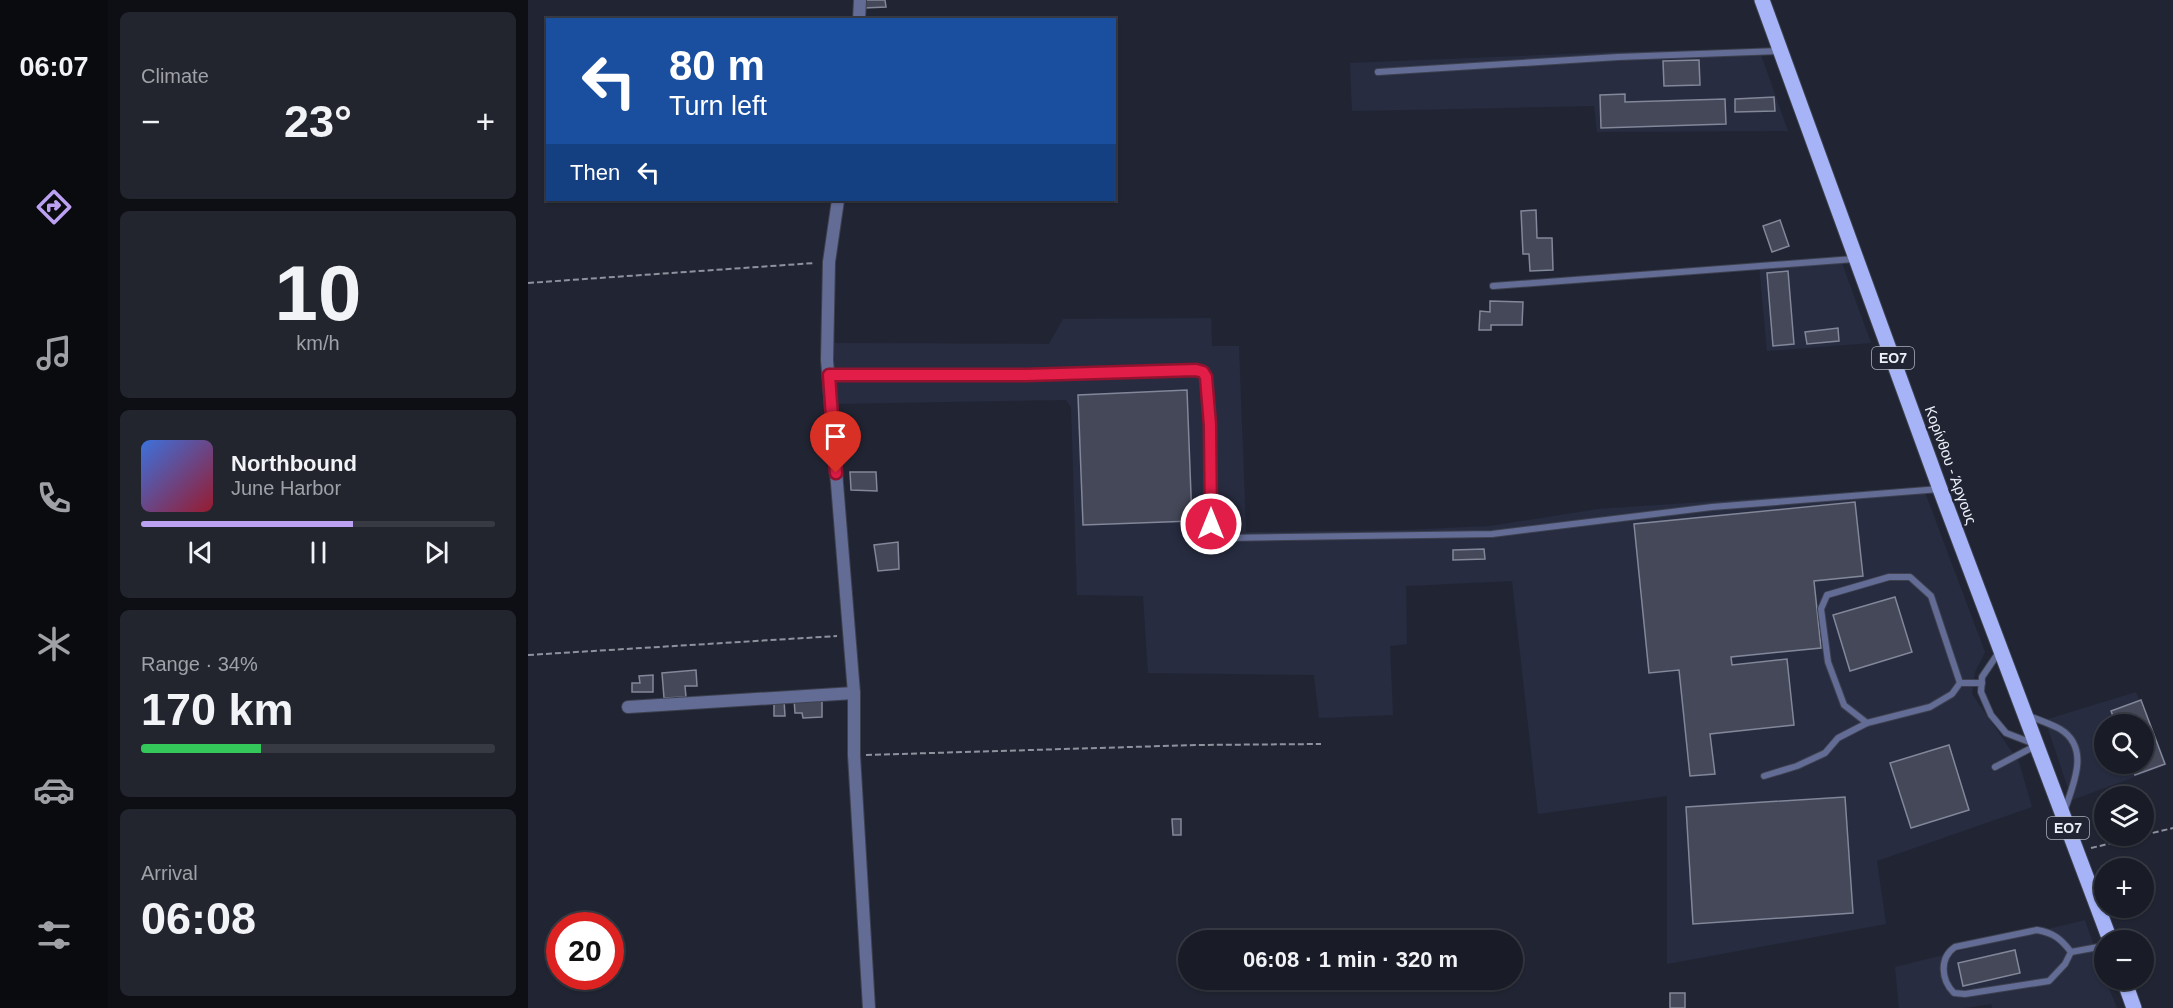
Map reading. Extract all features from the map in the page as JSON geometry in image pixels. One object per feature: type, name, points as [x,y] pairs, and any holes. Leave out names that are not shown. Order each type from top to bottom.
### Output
[{"type":"main road","name":"Κορίνθου - Άργους","points":[[1762,0],[1940,489],[2106,930]]},
{"type":"main road","points":[[2128,990],[2134,1008]]},
{"type":"street","points":[[859,18],[860,0]]},
{"type":"street","points":[[838,201],[829,262],[829,375],[854,693],[854,755],[868,1008]]},
{"type":"street","points":[[628,707],[854,693]]},
{"type":"lane","points":[[1378,72],[1618,57],[1780,51]]},
{"type":"lane","points":[[1493,286],[1857,259]]},
{"type":"lane","points":[[829,375],[1026,375],[1196,370],[1203,372],[1206,377],[1210,425],[1211,524],[1224,538],[1492,534],[1712,507],[1940,489]]},
{"type":"lane","points":[[1868,723],[1844,705],[1828,662],[1821,609],[1827,595],[1889,577],[1910,577],[1931,596],[1960,683]]},
{"type":"lane","points":[[2001,649],[1982,677],[1981,692],[1991,715],[2006,733],[2037,745]]},
{"type":"lane","points":[[1960,683],[1982,683]]},
{"type":"lane","points":[[1764,776],[1797,766],[1825,753],[1838,738],[1868,723],[1930,707],[1952,694],[1960,683]]},
{"type":"lane","points":[[2026,715],[2060,729],[2073,740],[2079,757],[2076,777],[2063,815]]},
{"type":"lane","points":[[1995,767],[2037,745]]},
{"type":"lane","points":[[2037,930],[2051,932],[2061,939],[2071,952],[2065,964],[2049,981],[1965,994],[1954,993],[1947,986],[1943,962],[1947,952],[1955,947],[2037,930]]},
{"type":"lane","points":[[2071,952],[2094,948]]},
{"type":"path","points":[[528,283],[829,262]]},
{"type":"path","points":[[528,655],[849,635]]},
{"type":"path","points":[[854,755],[1197,745],[1321,744]]},
{"type":"path","points":[[2154,832],[2173,828]]},
{"type":"path","points":[[2077,852],[2100,846]]},
{"type":"shaded area","points":[[1759,49],[1788,131],[1597,132],[1594,106],[1352,111],[1350,63],[1614,52]]},
{"type":"shaded area","points":[[1841,260],[1871,343],[1767,351],[1759,266]]},
{"type":"shaded area","points":[[1211,318],[1212,346],[1239,346],[1246,532],[1404,530],[1490,526],[1598,509],[1923,487],[1985,652],[1975,672],[1972,694],[2019,762],[2032,807],[1877,861],[1886,924],[1667,964],[1667,796],[1538,814],[1512,581],[1406,586],[1407,644],[1390,646],[1393,715],[1319,718],[1314,675],[1148,673],[1143,596],[1077,595],[1071,407],[1066,400],[831,404],[828,343],[1049,344],[1063,319]]},
{"type":"shaded area","points":[[2136,692],[2145,714],[2094,714],[2094,774],[2143,774],[2110,786],[2094,786],[2094,792],[2072,800],[2045,720]]},
{"type":"shaded area","points":[[2154,734],[2167,765],[2154,770]]},
{"type":"shaded area","points":[[2085,920],[2094,946],[2094,990],[2110,990],[2117,1008],[1992,1008],[1991,1004],[1965,1008],[1899,1008],[1895,967]]},
{"type":"building","points":[[864,0],[885,0],[886,7],[864,8]]},
{"type":"building","points":[[1699,60],[1700,85],[1664,86],[1663,61]]},
{"type":"building","points":[[1625,94],[1625,102],[1725,99],[1726,124],[1601,128],[1600,95]]},
{"type":"building","points":[[1774,97],[1775,111],[1735,112],[1735,99]]},
{"type":"building","points":[[1536,210],[1537,238],[1552,238],[1553,270],[1530,271],[1529,254],[1523,254],[1521,211]]},
{"type":"building","points":[[1780,220],[1789,246],[1772,252],[1763,226]]},
{"type":"building","points":[[1788,271],[1794,344],[1773,346],[1767,273]]},
{"type":"building","points":[[1490,301],[1523,302],[1522,325],[1491,325],[1491,330],[1479,330],[1480,311],[1490,312]]},
{"type":"building","points":[[1838,328],[1839,341],[1807,344],[1805,332]]},
{"type":"building","points":[[1187,390],[1192,521],[1083,525],[1078,395]]},
{"type":"building","points":[[850,472],[876,472],[877,491],[851,490]]},
{"type":"building","points":[[1855,502],[1863,576],[1814,581],[1821,648],[1731,657],[1732,665],[1787,659],[1794,725],[1710,734],[1715,774],[1690,776],[1679,670],[1649,673],[1634,524]]},
{"type":"building","points":[[898,542],[899,569],[878,571],[874,545]]},
{"type":"building","points":[[1484,549],[1485,559],[1453,560],[1453,550]]},
{"type":"building","points":[[1895,597],[1912,652],[1850,671],[1833,615]]},
{"type":"building","points":[[696,670],[697,686],[685,686],[686,697],[664,698],[662,673]]},
{"type":"building","points":[[653,675],[653,692],[632,692],[632,683],[640,683],[639,676]]},
{"type":"building","points":[[822,698],[822,717],[803,718],[802,713],[795,713],[794,699]]},
{"type":"building","points":[[774,700],[784,700],[785,716],[774,716]]},
{"type":"building","points":[[2141,700],[2146,714],[2112,714],[2111,711]]},
{"type":"building","points":[[2154,735],[2165,764],[2154,768]]},
{"type":"building","points":[[1949,745],[1969,810],[1911,828],[1890,763]]},
{"type":"building","points":[[1845,797],[1853,913],[1693,924],[1686,807]]},
{"type":"building","points":[[1172,819],[1181,819],[1181,835],[1173,835]]},
{"type":"building","points":[[2015,950],[2020,973],[1963,986],[1958,963]]},
{"type":"building","points":[[1670,993],[1685,993],[1685,1008],[1670,1008]]},
{"type":"route","points":[[836,473],[829,375],[1026,375],[1196,370],[1203,372],[1206,377],[1210,425],[1211,524]]}]
